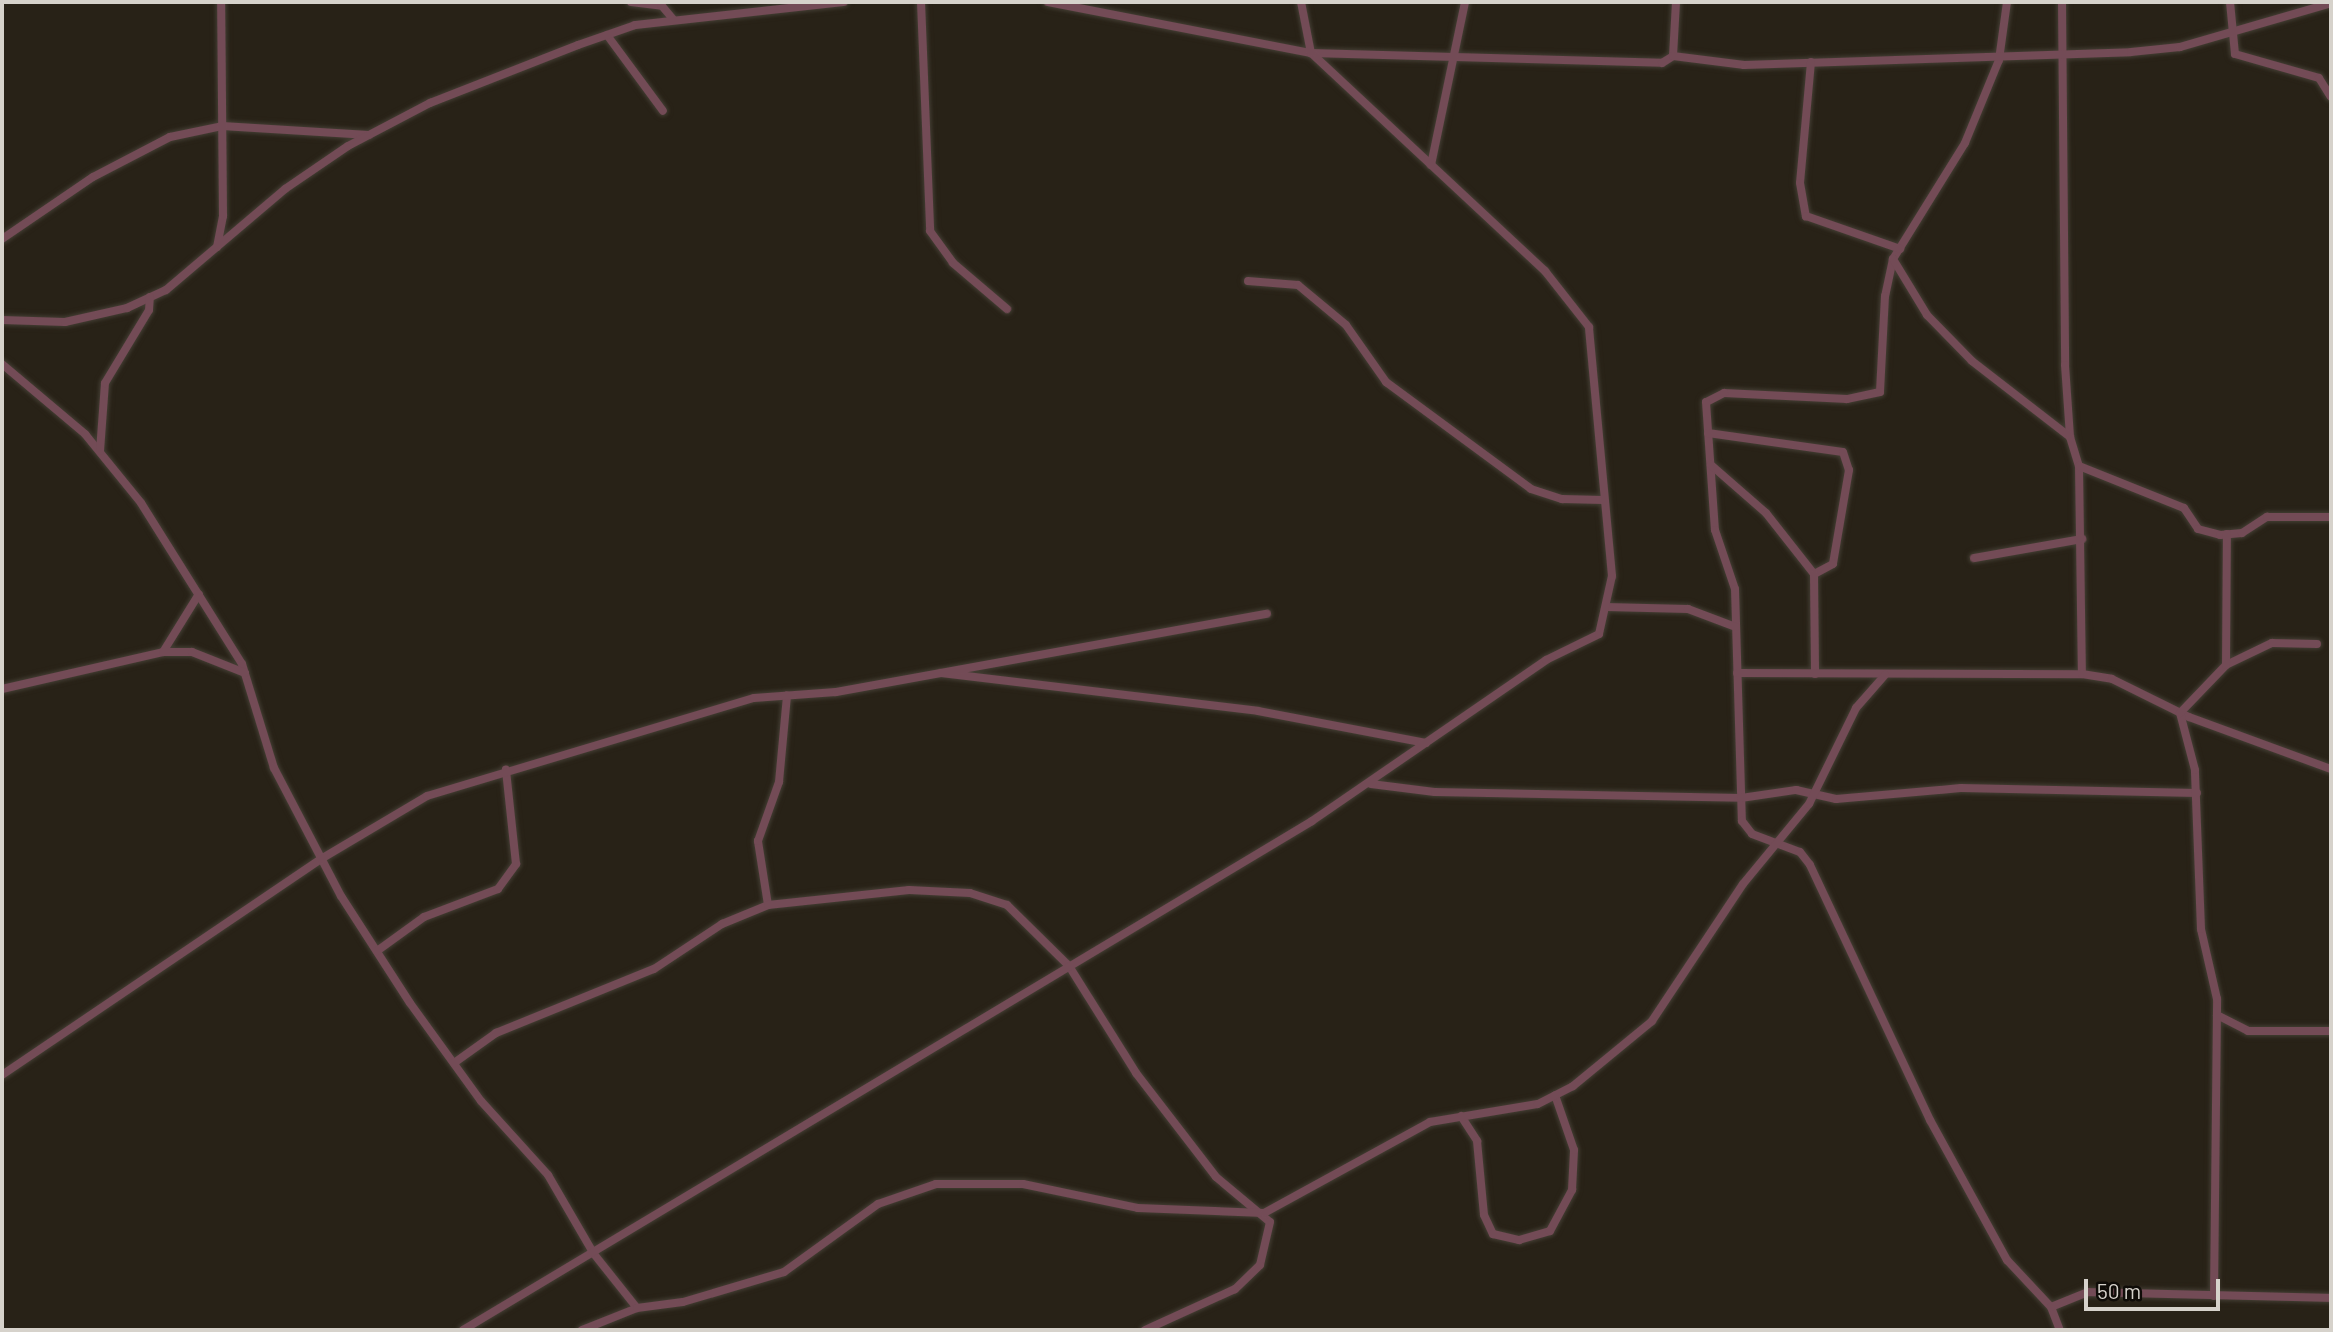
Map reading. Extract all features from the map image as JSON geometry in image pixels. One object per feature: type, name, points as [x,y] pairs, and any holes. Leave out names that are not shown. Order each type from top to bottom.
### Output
[{"type":"lane","points":[[217,247],[222,126],[221,2]]},
{"type":"lane","points":[[631,2],[662,6],[673,19]]},
{"type":"lane","points":[[2,320],[65,322],[150,297],[217,247],[285,188],[369,135],[430,103],[607,35],[673,19],[844,2]]},
{"type":"lane","points":[[921,2],[930,231],[953,263],[1007,309]]},
{"type":"lane","points":[[1048,2],[1311,53],[1662,63],[1674,56],[1744,65],[1999,60],[2180,47],[2331,3]]},
{"type":"lane","points":[[1074,8],[1083,2]]},
{"type":"lane","points":[[463,1330],[594,1254],[1371,784],[1546,660],[1599,634],[1612,576],[1589,327],[1545,271],[1311,53],[1301,2]]},
{"type":"lane","points":[[1431,165],[1465,2]]},
{"type":"lane","points":[[1674,56],[1676,2]]},
{"type":"lane","points":[[2007,2],[1999,60],[1965,143],[1893,259],[1885,296],[1880,392],[1847,399],[1710,396],[1708,433],[1715,530],[1735,589],[1742,821],[1752,834],[1800,852],[1810,865],[1930,1120],[2007,1260],[2050,1307],[2060,1330]]},
{"type":"lane","points":[[2062,2],[2070,437],[2079,466],[2082,674]]},
{"type":"lane","points":[[2230,2],[2229,34],[2235,54],[2319,78],[2331,97]]},
{"type":"lane","points":[[607,35],[663,111]]},
{"type":"lane","points":[[1811,62],[1800,183],[1806,216],[1900,249]]},
{"type":"lane","points":[[2,239],[93,177],[170,137],[222,126],[369,135]]},
{"type":"lane","points":[[1893,259],[1927,315],[1963,351],[2070,437]]},
{"type":"lane","points":[[1248,281],[1298,285],[1346,325],[1386,382],[1531,489],[1562,499],[1603,500]]},
{"type":"lane","points":[[100,451],[105,383],[149,310],[150,297]]},
{"type":"lane","points":[[2,365],[100,451],[199,594],[245,673],[274,768],[321,859],[377,951],[454,1063],[548,1175],[594,1254],[637,1308]]},
{"type":"lane","points":[[1708,433],[1843,452],[1849,470],[1833,564],[1814,574]]},
{"type":"lane","points":[[1711,466],[1766,513],[1814,574],[1815,674]]},
{"type":"lane","points":[[2079,466],[2185,508],[2198,529],[2227,534],[2267,517],[2331,517]]},
{"type":"lane","points":[[2226,665],[2227,534]]},
{"type":"lane","points":[[1974,558],[2082,539]]},
{"type":"lane","points":[[163,652],[199,594]]},
{"type":"lane","points":[[1606,607],[1688,609],[1736,627]]},
{"type":"lane","points":[[2,1075],[321,859],[427,796],[687,715],[788,695],[937,672],[1267,614]]},
{"type":"lane","points":[[2180,713],[2226,665],[2272,643],[2317,644]]},
{"type":"lane","points":[[2,689],[163,652],[192,652],[245,673]]},
{"type":"lane","points":[[937,672],[1270,713],[1426,743]]},
{"type":"lane","points":[[1737,673],[2082,674],[2112,679],[2180,713],[2331,769]]},
{"type":"lane","points":[[582,1330],[637,1308],[683,1302],[784,1272],[878,1205],[936,1184],[1023,1184],[1138,1208],[1264,1213],[1345,1172],[1385,1142],[1461,1116],[1555,1095],[1652,1021],[1743,884],[1778,845],[1814,793],[1856,708],[1885,675]]},
{"type":"lane","points":[[768,905],[758,841],[779,782],[788,695]]},
{"type":"lane","points":[[2180,713],[2197,793],[2201,929],[2217,1015],[2214,1296]]},
{"type":"lane","points":[[377,951],[424,917],[474,901],[504,881],[516,864],[517,832],[506,770]]},
{"type":"lane","points":[[1371,784],[1435,792],[1741,798],[1814,793],[1836,799],[1961,788],[2197,793]]},
{"type":"lane","points":[[454,1063],[496,1033],[654,970],[722,924],[768,905],[909,890],[971,893],[1007,905],[1069,967],[1136,1073],[1216,1177],[1264,1213],[1270,1222],[1260,1265],[1236,1289],[1145,1330]]},
{"type":"lane","points":[[2217,1015],[2248,1031],[2331,1031]]},
{"type":"lane","points":[[1461,1116],[1477,1141],[1484,1215],[1493,1234],[1519,1240],[1550,1231],[1572,1190],[1574,1150],[1555,1095]]},
{"type":"lane","points":[[2050,1307],[2088,1292],[2331,1298]]},
{"type":"lane","points":[[607,1330],[608,1320]]}]
